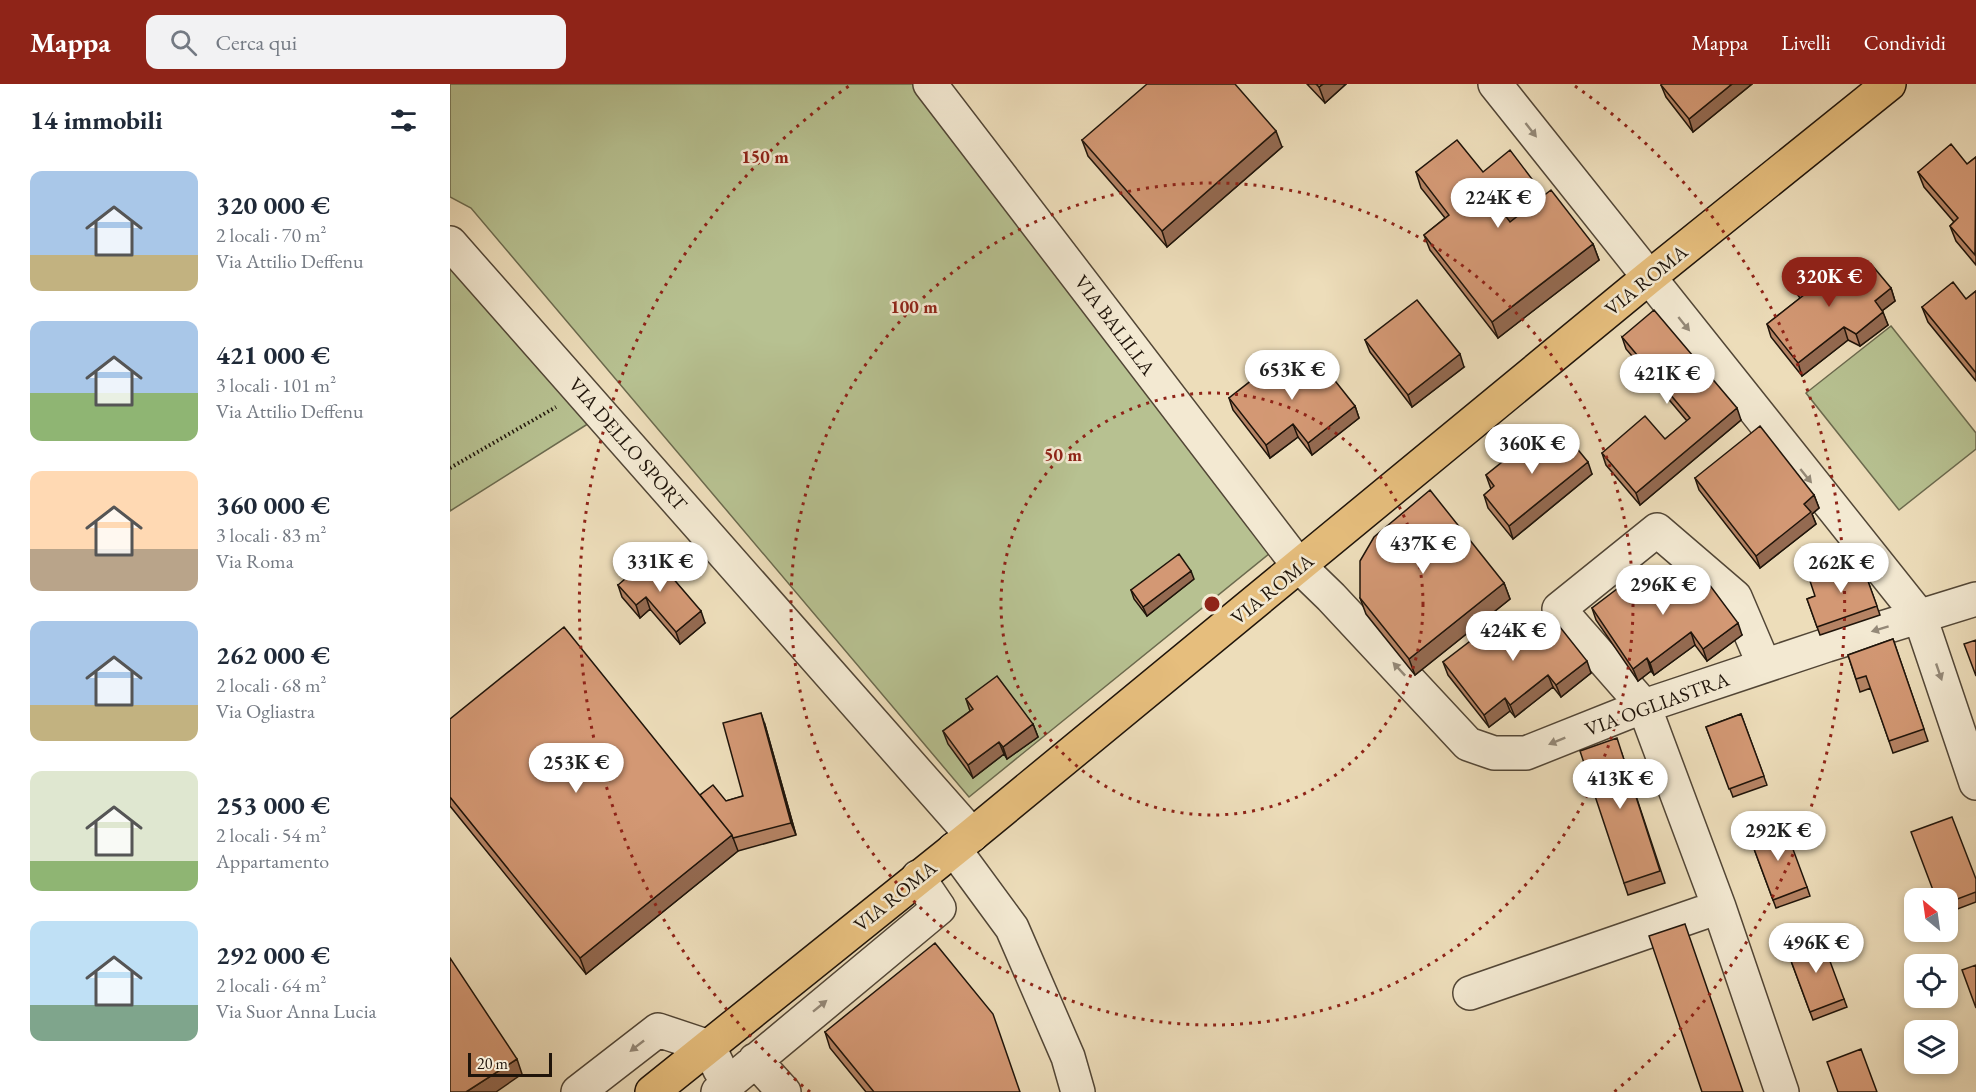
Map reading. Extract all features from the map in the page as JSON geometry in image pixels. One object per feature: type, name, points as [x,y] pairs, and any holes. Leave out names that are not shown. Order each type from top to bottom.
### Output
[{"type":"main road","name":"VIA ROMA","points":[[652,1092],[963,842],[1648,278],[1889,84]]},
{"type":"street","name":"VIA BALILLA","points":[[930,84],[1299,566]]},
{"type":"street","points":[[1495,84],[1920,617],[1976,783]]},
{"type":"street","name":"VIA DELLO SPORT","points":[[450,243],[582,392],[963,842],[1012,928],[1068,1058],[1078,1092]]},
{"type":"street","points":[[1764,665],[1735,597],[1657,530],[1559,609],[1644,706],[1719,907],[1782,1092]]},
{"type":"street","name":"VIA OGLIASTRA","points":[[1299,566],[1331,597],[1468,744],[1494,753],[1526,753],[1644,706],[1764,665],[1976,599]]},
{"type":"street","points":[[578,1092],[658,1030],[709,1047],[725,1089],[755,1060],[939,909],[918,877]]},
{"type":"street","points":[[1470,993],[1719,907]]},
{"type":"street","points":[[758,1006],[783,1037]]},
{"type":"street","points":[[755,1060],[784,1092]]},
{"type":"path","points":[[450,468],[582,392]]},
{"type":"green space","points":[[450,84],[916,84],[1270,553],[969,797],[471,208],[450,197]]},
{"type":"green space","points":[[450,265],[594,420],[450,511]]},
{"type":"green space","points":[[1891,326],[1976,433],[1976,449],[1899,510],[1806,393]]},
{"type":"building","points":[[1147,84],[1235,84],[1276,131],[1162,231],[1082,140]]},
{"type":"building","points":[[1662,84],[1732,84],[1689,119]]},
{"type":"building","points":[[1457,140],[1483,172],[1510,150],[1535,183],[1501,210],[1510,222],[1551,190],[1593,244],[1492,322],[1424,235],[1449,215],[1416,172]]},
{"type":"building","points":[[1951,144],[1967,164],[1976,157],[1975,255],[1950,226],[1958,218],[1918,172]]},
{"type":"building","points":[[1818,262],[1829,275],[1843,264],[1854,278],[1871,264],[1891,288],[1875,301],[1883,312],[1856,334],[1844,327],[1798,363],[1767,324],[1804,295],[1793,282]]},
{"type":"building","points":[[1953,282],[1966,299],[1976,291],[1976,373],[1922,307]]},
{"type":"building","points":[[1417,300],[1460,354],[1408,395],[1365,340]]},
{"type":"building","points":[[1654,310],[1737,408],[1636,493],[1602,453],[1645,416],[1665,439],[1690,418],[1622,337]]},
{"type":"building","points":[[1280,358],[1295,376],[1317,358],[1355,406],[1308,443],[1293,424],[1266,445],[1229,398]]},
{"type":"building","points":[[1760,426],[1814,495],[1804,504],[1811,512],[1756,556],[1695,478]]},
{"type":"building","points":[[1561,429],[1588,462],[1509,526],[1484,495],[1494,486],[1486,475],[1538,433],[1545,442]]},
{"type":"building","points":[[1430,490],[1504,583],[1409,659],[1360,598],[1360,561],[1374,537]]},
{"type":"building","points":[[1179,554],[1191,571],[1143,607],[1131,590]]},
{"type":"building","points":[[653,555],[701,611],[676,632],[646,597],[636,605],[618,585]]},
{"type":"building","points":[[1860,559],[1877,606],[1817,627],[1807,599],[1815,596],[1809,578]]},
{"type":"building","points":[[1675,569],[1688,587],[1703,576],[1738,623],[1703,649],[1691,632],[1650,663],[1647,658],[1633,669],[1592,608],[1634,576],[1645,591]]},
{"type":"building","points":[[1524,617],[1534,630],[1552,617],[1587,661],[1556,685],[1548,675],[1510,705],[1505,698],[1484,715],[1443,662],[1486,629],[1495,640]]},
{"type":"building","points":[[564,627],[732,835],[580,958],[450,797],[450,719]]},
{"type":"building","points":[[1893,639],[1924,729],[1889,741],[1866,676],[1856,679],[1848,655]]},
{"type":"building","points":[[1976,640],[1976,676],[1964,644]]},
{"type":"building","points":[[997,676],[1033,724],[1003,747],[999,742],[968,765],[943,731],[973,709],[966,699]]},
{"type":"building","points":[[761,713],[791,823],[733,838],[700,795],[713,785],[726,801],[743,796],[723,723]]},
{"type":"building","points":[[1741,714],[1764,776],[1729,789],[1706,727]]},
{"type":"building","points":[[1617,738],[1660,871],[1624,883],[1580,751]]},
{"type":"building","points":[[1952,817],[1976,879],[1976,892],[1958,899],[1958,888],[1932,888],[1911,832]]},
{"type":"building","points":[[1784,825],[1807,887],[1773,900],[1750,838]]},
{"type":"building","points":[[1685,924],[1743,1092],[1702,1092],[1649,936]]},
{"type":"building","points":[[1821,937],[1844,999],[1810,1012],[1787,950]]},
{"type":"building","points":[[935,943],[993,1014],[1020,1092],[874,1092],[825,1032]]},
{"type":"building","points":[[450,958],[517,1059],[466,1092],[450,1092]]},
{"type":"building","points":[[1976,965],[1976,1008],[1962,970]]},
{"type":"building","points":[[1861,1049],[1877,1092],[1838,1092],[1827,1062]]}]
